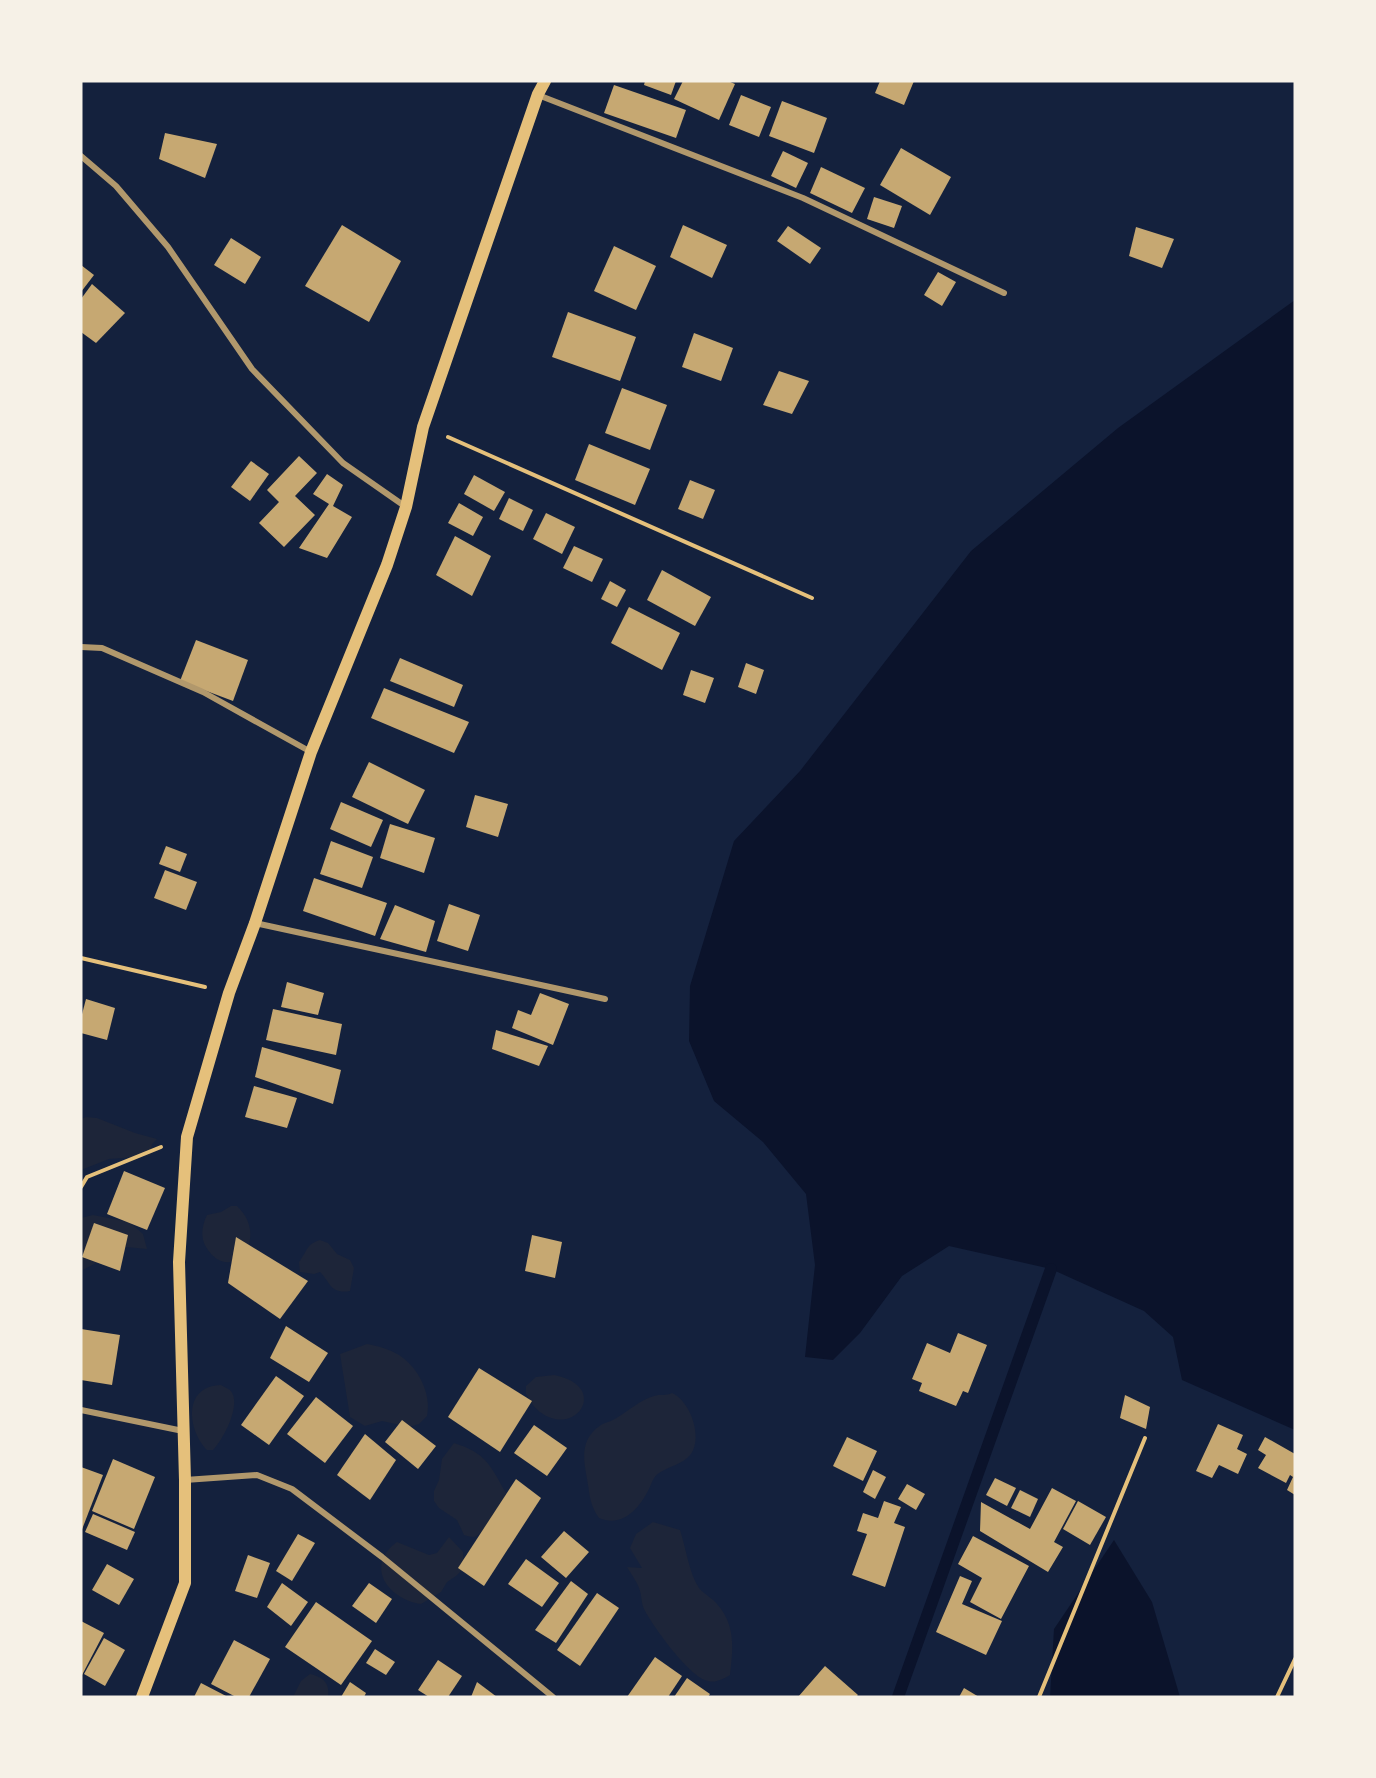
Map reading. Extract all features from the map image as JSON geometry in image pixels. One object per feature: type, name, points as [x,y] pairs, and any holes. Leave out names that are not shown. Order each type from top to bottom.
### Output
[{"type":"main road","points":[[142,1697],[184,1583],[185,1480],[179,1262],[187,1137],[229,993],[255,923],[311,752],[387,565],[406,507],[423,426],[537,94],[545,81]]},
{"type":"street","points":[[537,94],[803,198],[1004,293]]},
{"type":"street","points":[[81,156],[116,186],[168,247],[252,369],[343,463],[406,507]]},
{"type":"street","points":[[81,647],[102,648],[203,692],[311,752]]},
{"type":"street","points":[[255,923],[605,999]]},
{"type":"street","points":[[81,1410],[184,1431]]},
{"type":"street","points":[[185,1480],[256,1475],[291,1489],[382,1557],[554,1697]]},
{"type":"path","points":[[423,426],[812,598]]},
{"type":"path","points":[[81,958],[229,993]]},
{"type":"path","points":[[81,1187],[87,1177],[187,1137]]},
{"type":"path","points":[[1039,1697],[1145,1438]]},
{"type":"path","points":[[1277,1697],[1295,1659]]},
{"type":"shaded area","points":[[1295,300],[1295,1430],[1182,1380],[1173,1337],[1144,1311],[1051,1269],[949,1246],[902,1276],[860,1333],[833,1360],[805,1357],[815,1265],[806,1194],[763,1142],[714,1101],[689,1041],[690,986],[734,841],[800,771],[971,551],[1118,428]]},
{"type":"shaded area","points":[[97,1118],[157,1139],[152,1144],[150,1156],[109,1159],[81,1170],[81,1119]]},
{"type":"shaded area","points":[[231,1206],[237,1206],[247,1219],[250,1232],[249,1244],[244,1254],[236,1260],[226,1262],[216,1258],[206,1247],[202,1231],[207,1215],[221,1212]]},
{"type":"shaded area","points":[[93,1215],[129,1222],[143,1234],[147,1249],[126,1247],[81,1271],[81,1218]]},
{"type":"shaded area","points":[[320,1240],[328,1243],[337,1254],[350,1260],[354,1268],[350,1291],[338,1291],[320,1272],[314,1274],[300,1272],[299,1262],[307,1249]]},
{"type":"shaded area","points":[[367,1344],[399,1355],[418,1374],[425,1390],[428,1408],[427,1416],[419,1424],[409,1427],[382,1421],[365,1426],[350,1417],[340,1354]]},
{"type":"shaded area","points":[[554,1375],[571,1381],[581,1389],[584,1399],[582,1408],[575,1415],[565,1419],[553,1419],[540,1412],[526,1394],[526,1386],[536,1377]]},
{"type":"shaded area","points":[[221,1385],[230,1390],[233,1396],[233,1412],[217,1445],[213,1450],[207,1450],[195,1431],[192,1410],[200,1393],[209,1387]]},
{"type":"shaded area","points":[[672,1393],[684,1403],[693,1420],[696,1438],[691,1454],[684,1461],[657,1475],[640,1503],[629,1515],[615,1520],[599,1518],[590,1499],[584,1456],[589,1436],[601,1425],[644,1400],[656,1395]]},
{"type":"shaded area","points":[[454,1443],[473,1451],[486,1461],[506,1493],[483,1531],[474,1537],[464,1535],[457,1520],[439,1508],[434,1501],[434,1491],[439,1480],[442,1459]]},
{"type":"shaded area","points":[[653,1522],[680,1530],[690,1568],[699,1588],[717,1604],[727,1620],[732,1638],[731,1665],[730,1675],[722,1679],[708,1681],[692,1671],[663,1638],[644,1609],[639,1588],[627,1567],[642,1568],[630,1548],[636,1534]]},
{"type":"shaded area","points":[[449,1537],[463,1552],[464,1568],[447,1582],[441,1592],[421,1604],[409,1601],[390,1589],[381,1571],[382,1561],[387,1551],[397,1542],[429,1555],[437,1553]]},
{"type":"shaded area","points":[[1114,1540],[1152,1602],[1180,1697],[1050,1697],[1054,1629]]},
{"type":"shaded area","points":[[310,1674],[325,1681],[328,1697],[293,1697],[301,1681]]},
{"type":"building","points":[[645,81],[676,81],[671,95],[644,85]]},
{"type":"building","points":[[683,81],[728,81],[735,84],[719,120],[674,99]]},
{"type":"building","points":[[880,81],[914,81],[904,105],[875,93]]},
{"type":"building","points":[[614,85],[686,110],[676,138],[604,113]]},
{"type":"building","points":[[741,95],[771,107],[759,137],[729,125]]},
{"type":"building","points":[[782,101],[827,118],[814,153],[769,136]]},
{"type":"building","points":[[165,133],[217,144],[205,178],[159,159]]},
{"type":"building","points":[[901,148],[951,177],[930,215],[880,185]]},
{"type":"building","points":[[783,151],[808,163],[796,188],[771,176]]},
{"type":"building","points":[[821,167],[865,188],[852,213],[810,193]]},
{"type":"building","points":[[874,197],[902,206],[894,228],[867,219]]},
{"type":"building","points":[[342,225],[401,261],[369,322],[305,286]]},
{"type":"building","points":[[683,225],[727,245],[712,278],[670,257]]},
{"type":"building","points":[[788,226],[821,248],[810,264],[777,241]]},
{"type":"building","points":[[1136,227],[1174,239],[1162,268],[1129,256]]},
{"type":"building","points":[[231,238],[261,257],[245,284],[214,265]]},
{"type":"building","points":[[614,246],[656,266],[636,310],[594,291]]},
{"type":"building","points":[[81,265],[94,275],[81,292]]},
{"type":"building","points":[[938,272],[956,282],[942,306],[924,295]]},
{"type":"building","points":[[92,284],[125,313],[96,343],[81,332],[81,299]]},
{"type":"building","points":[[568,312],[636,337],[620,381],[552,357]]},
{"type":"building","points":[[694,333],[733,348],[721,381],[682,367]]},
{"type":"building","points":[[779,371],[809,381],[792,414],[763,405]]},
{"type":"building","points":[[622,388],[667,405],[650,450],[605,433]]},
{"type":"building","points":[[589,444],[650,469],[635,505],[575,480]]},
{"type":"building","points":[[299,456],[317,473],[295,496],[315,515],[284,547],[259,523],[279,502],[267,490]]},
{"type":"building","points":[[251,461],[269,474],[250,501],[231,487]]},
{"type":"building","points":[[327,474],[343,485],[333,506],[352,517],[327,558],[299,548],[329,504],[313,494]]},
{"type":"building","points":[[474,475],[505,492],[494,511],[464,494]]},
{"type":"building","points":[[690,480],[715,490],[703,519],[678,509]]},
{"type":"building","points":[[509,498],[533,510],[523,531],[499,519]]},
{"type":"building","points":[[459,503],[483,517],[473,536],[448,523]]},
{"type":"building","points":[[546,513],[575,527],[562,554],[533,539]]},
{"type":"building","points":[[455,536],[491,556],[472,596],[436,575]]},
{"type":"building","points":[[574,546],[603,559],[592,582],[563,568]]},
{"type":"building","points":[[662,570],[711,597],[695,626],[647,600]]},
{"type":"building","points":[[610,581],[626,590],[617,607],[601,599]]},
{"type":"building","points":[[629,607],[680,633],[662,670],[611,643]]},
{"type":"building","points":[[196,640],[248,660],[233,701],[180,681]]},
{"type":"building","points":[[400,658],[463,685],[454,707],[390,681]]},
{"type":"building","points":[[746,663],[764,670],[756,694],[738,687]]},
{"type":"building","points":[[691,670],[714,678],[705,703],[683,695]]},
{"type":"building","points":[[384,688],[469,722],[454,753],[371,718]]},
{"type":"building","points":[[369,762],[425,790],[408,824],[352,797]]},
{"type":"building","points":[[475,795],[508,804],[498,837],[466,827]]},
{"type":"building","points":[[341,802],[383,820],[371,847],[330,829]]},
{"type":"building","points":[[390,824],[435,838],[424,873],[380,858]]},
{"type":"building","points":[[331,841],[373,857],[362,888],[320,874]]},
{"type":"building","points":[[166,846],[187,854],[180,872],[159,864]]},
{"type":"building","points":[[165,870],[197,882],[186,910],[154,898]]},
{"type":"building","points":[[314,878],[387,903],[375,936],[303,911]]},
{"type":"building","points":[[449,904],[480,915],[468,951],[437,941]]},
{"type":"building","points":[[395,905],[435,921],[426,952],[380,939]]},
{"type":"building","points":[[287,982],[324,993],[318,1015],[281,1007]]},
{"type":"building","points":[[540,993],[569,1004],[553,1045],[512,1028],[518,1010],[531,1015]]},
{"type":"building","points":[[86,999],[115,1008],[107,1040],[81,1033],[81,1018]]},
{"type":"building","points":[[273,1009],[342,1024],[336,1055],[266,1040]]},
{"type":"building","points":[[496,1030],[548,1046],[539,1066],[492,1049]]},
{"type":"building","points":[[262,1047],[341,1070],[333,1104],[255,1077]]},
{"type":"building","points":[[254,1086],[297,1098],[287,1128],[245,1117]]},
{"type":"building","points":[[124,1171],[165,1188],[147,1230],[107,1214]]},
{"type":"building","points":[[94,1223],[128,1235],[120,1271],[82,1257]]},
{"type":"building","points":[[532,1235],[562,1242],[555,1278],[525,1271]]},
{"type":"building","points":[[236,1237],[308,1281],[280,1319],[228,1283]]},
{"type":"building","points":[[286,1326],[328,1353],[309,1382],[270,1358]]},
{"type":"building","points":[[81,1329],[120,1335],[112,1385],[81,1380]]},
{"type":"building","points":[[958,1333],[987,1345],[968,1393],[963,1391],[956,1406],[919,1391],[922,1383],[912,1379],[927,1343],[950,1353]]},
{"type":"building","points":[[479,1368],[532,1401],[500,1452],[448,1417]]},
{"type":"building","points":[[276,1376],[304,1396],[269,1445],[241,1425]]},
{"type":"building","points":[[1125,1395],[1150,1407],[1146,1429],[1120,1418]]},
{"type":"building","points":[[316,1397],[353,1426],[325,1463],[287,1434]]},
{"type":"building","points":[[402,1420],[436,1446],[418,1469],[385,1442]]},
{"type":"building","points":[[1218,1424],[1243,1435],[1237,1449],[1247,1454],[1238,1474],[1219,1465],[1212,1478],[1196,1471]]},
{"type":"building","points":[[534,1425],[567,1448],[547,1476],[514,1453]]},
{"type":"building","points":[[365,1434],[396,1460],[370,1500],[337,1475]]},
{"type":"building","points":[[847,1437],[877,1451],[863,1481],[833,1466]]},
{"type":"building","points":[[1265,1437],[1295,1454],[1295,1495],[1287,1490],[1293,1477],[1290,1475],[1286,1483],[1258,1468],[1266,1455],[1258,1450]]},
{"type":"building","points":[[113,1459],[155,1477],[134,1529],[92,1511]]},
{"type":"building","points":[[81,1467],[103,1475],[81,1532]]},
{"type":"building","points":[[873,1470],[886,1477],[875,1499],[863,1492]]},
{"type":"building","points":[[995,1478],[1016,1488],[1007,1506],[986,1495]]},
{"type":"building","points":[[516,1479],[541,1498],[484,1586],[458,1568]]},
{"type":"building","points":[[907,1484],[925,1494],[916,1510],[898,1499]]},
{"type":"building","points":[[1052,1488],[1076,1501],[1054,1542],[1063,1547],[1048,1572],[980,1531],[981,1502],[1030,1529]]},
{"type":"building","points":[[1020,1490],[1038,1499],[1030,1517],[1011,1508]]},
{"type":"building","points":[[884,1501],[901,1507],[894,1523],[905,1527],[885,1587],[852,1575],[867,1534],[857,1531],[863,1513],[878,1518]]},
{"type":"building","points":[[1078,1501],[1106,1517],[1090,1545],[1063,1529]]},
{"type":"building","points":[[93,1514],[135,1532],[127,1550],[85,1532]]},
{"type":"building","points":[[564,1531],[589,1552],[566,1578],[541,1557]]},
{"type":"building","points":[[298,1534],[315,1543],[292,1581],[276,1571]]},
{"type":"building","points":[[973,1536],[1029,1566],[1001,1619],[970,1602],[982,1578],[958,1564]]},
{"type":"building","points":[[248,1555],[270,1563],[257,1598],[235,1591]]},
{"type":"building","points":[[526,1559],[559,1583],[542,1607],[508,1584]]},
{"type":"building","points":[[107,1564],[134,1579],[119,1605],[92,1590]]},
{"type":"building","points":[[960,1576],[972,1581],[962,1604],[1002,1621],[986,1655],[936,1632]]},
{"type":"building","points":[[571,1581],[588,1594],[556,1643],[535,1630]]},
{"type":"building","points":[[282,1583],[308,1602],[291,1626],[267,1607]]},
{"type":"building","points":[[369,1583],[392,1599],[376,1623],[352,1606]]},
{"type":"building","points":[[597,1593],[619,1608],[580,1666],[557,1650]]},
{"type":"building","points":[[316,1602],[372,1641],[341,1685],[285,1647]]},
{"type":"building","points":[[81,1621],[104,1633],[81,1677]]},
{"type":"building","points":[[104,1638],[125,1650],[105,1686],[84,1674]]},
{"type":"building","points":[[234,1640],[270,1659],[249,1697],[236,1697],[211,1684]]},
{"type":"building","points":[[375,1649],[395,1662],[386,1675],[366,1663]]},
{"type":"building","points":[[655,1657],[682,1676],[668,1697],[627,1697]]},
{"type":"building","points":[[438,1660],[462,1676],[448,1697],[429,1697],[418,1690]]},
{"type":"building","points":[[825,1666],[858,1695],[856,1697],[798,1697]]},
{"type":"building","points":[[687,1678],[710,1694],[708,1697],[674,1697]]},
{"type":"building","points":[[350,1682],[366,1693],[364,1697],[341,1697]]},
{"type":"building","points":[[477,1682],[497,1697],[471,1697]]},
{"type":"building","points":[[201,1683],[228,1697],[194,1697]]},
{"type":"building","points":[[964,1688],[979,1697],[959,1697]]},
{"type":"waterway","points":[[898,1697],[1051,1269]]}]
